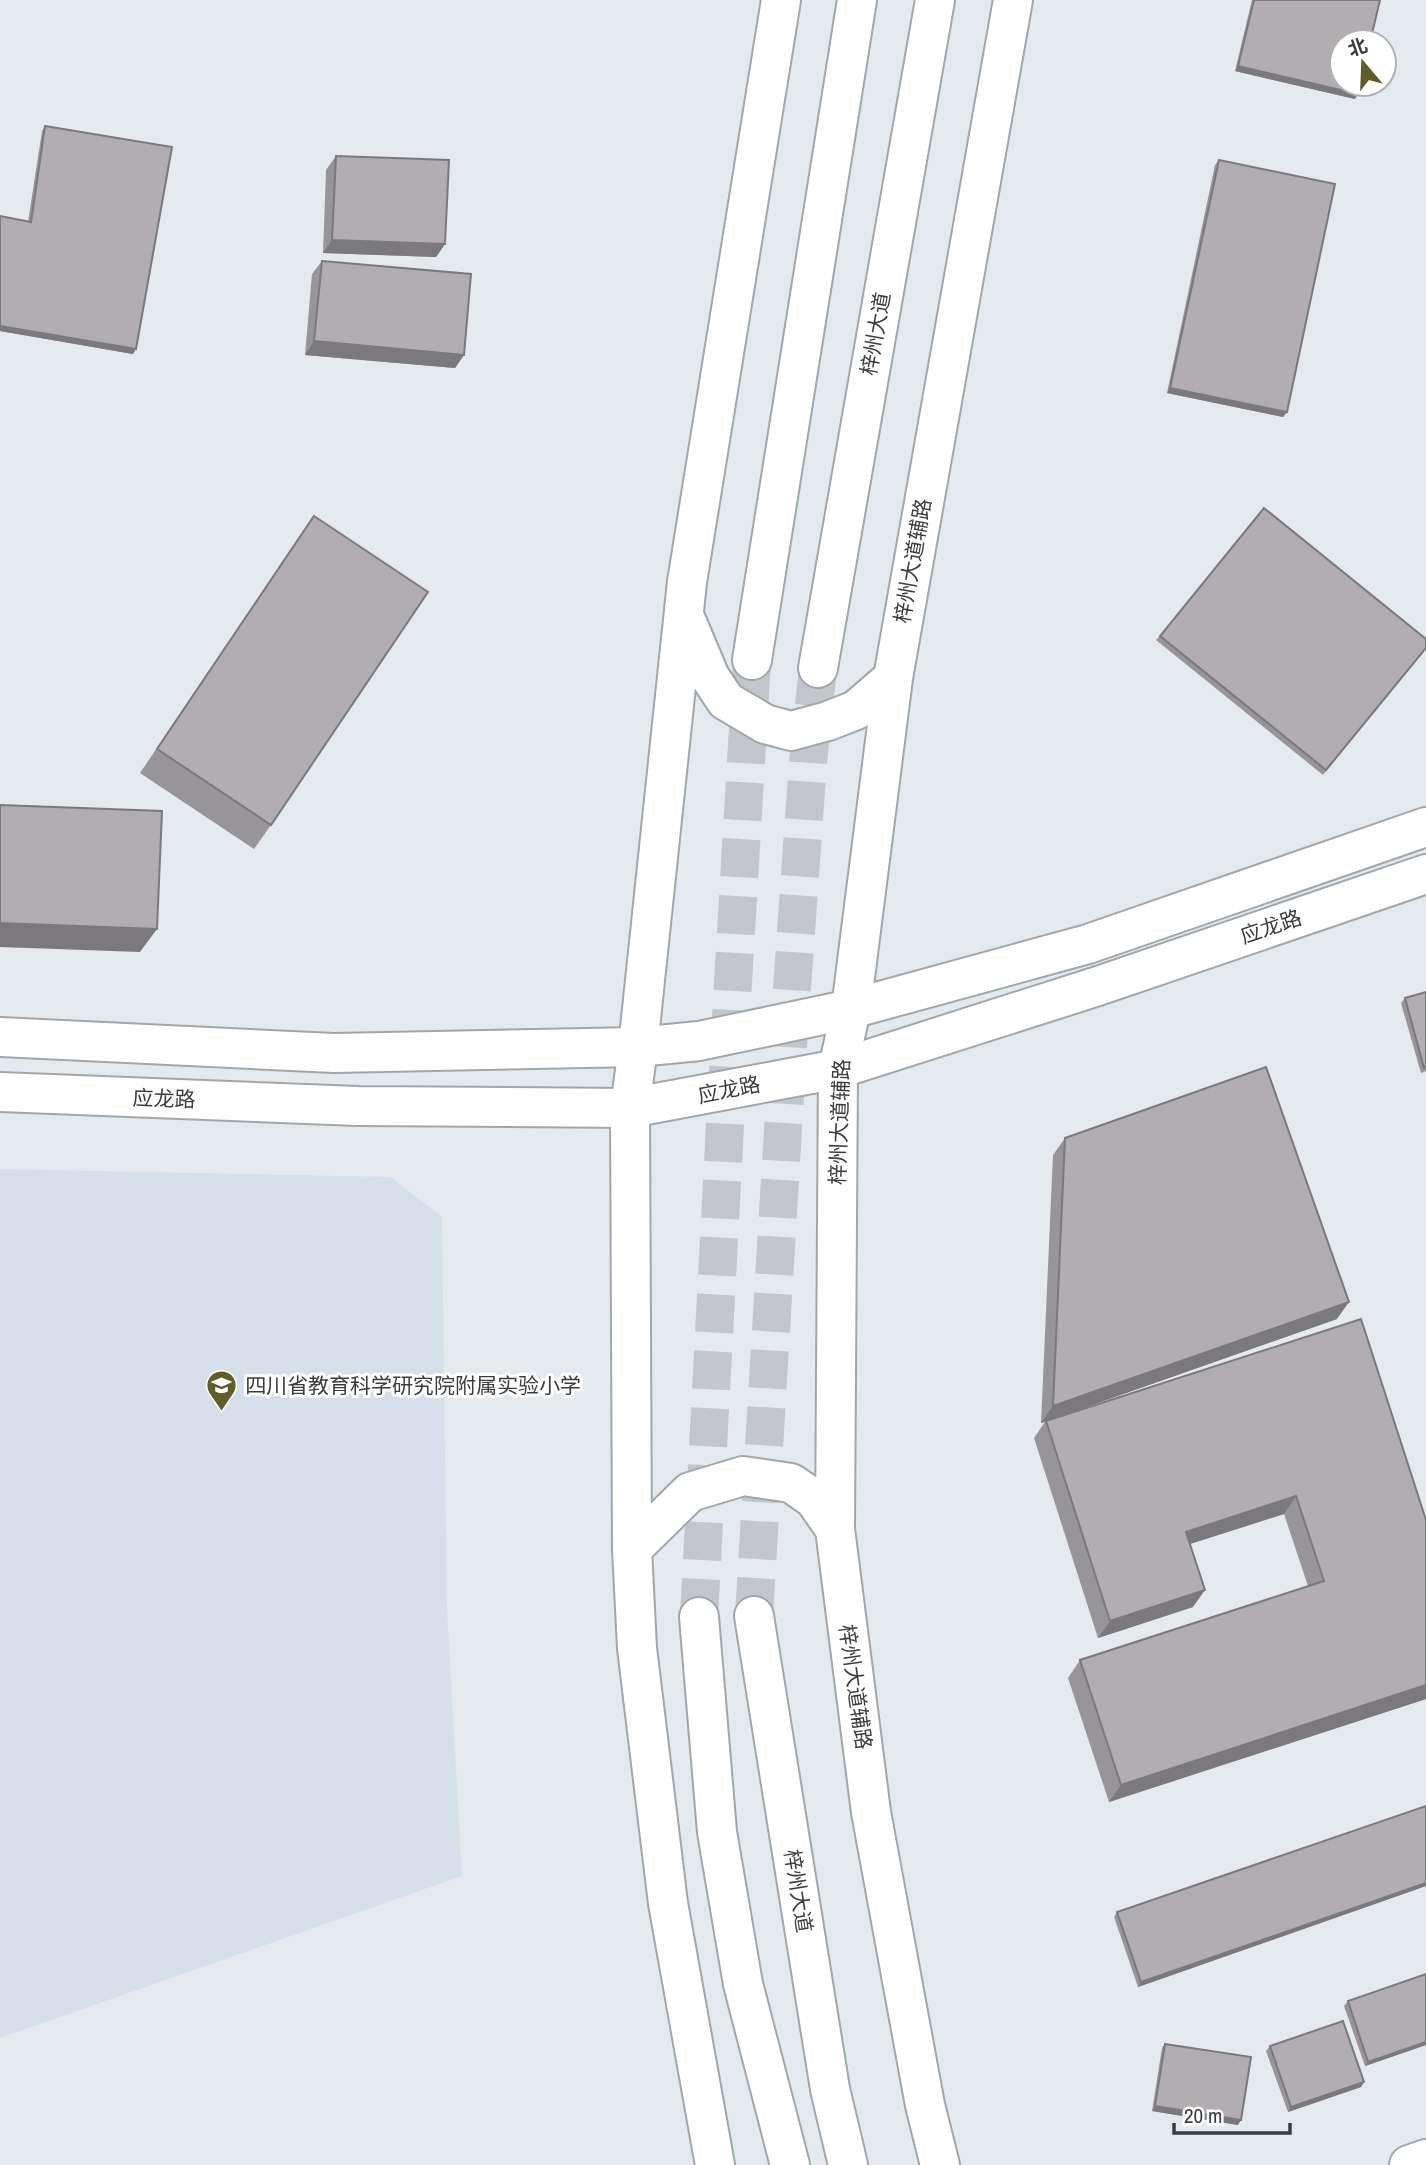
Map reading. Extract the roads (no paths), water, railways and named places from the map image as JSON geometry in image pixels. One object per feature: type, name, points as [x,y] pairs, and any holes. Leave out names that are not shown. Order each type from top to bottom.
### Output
[{"type":"main road","points":[[715,2165],[668,1903],[637,1648],[632,1549],[630,1108],[687,582],[782,0]]},
{"type":"main road","points":[[752,660],[857,0]]},
{"type":"main road","name":"梓州大道","points":[[818,668],[935,0]]},
{"type":"main road","name":"梓州大道辅路","points":[[940,2165],[925,2105],[871,1812],[835,1529],[838,1069],[851,1009],[893,678],[1013,0]]},
{"type":"main road","points":[[685,618],[710,677],[726,701],[765,724],[791,731],[828,721],[856,710],[893,678]]},
{"type":"main road","name":"应龙路","points":[[0,1037],[334,1053],[638,1047],[699,1041],[851,1009],[1088,944],[1426,827]]},
{"type":"main road","name":"应龙路","points":[[0,1092],[358,1106],[630,1108],[838,1069],[1098,986],[1426,874]]},
{"type":"main road","points":[[632,1549],[690,1492],[743,1476],[791,1483],[814,1499],[835,1529]]},
{"type":"main road","name":"梓州大道","points":[[754,1615],[830,2089],[848,2165]]},
{"type":"main road","points":[[699,1617],[719,1845],[743,1984],[790,2165]]},
{"type":"main road","points":[[1409,2165],[1426,2159]]},
{"type":"tunnel","points":[[699,1617],[752,660]]},
{"type":"tunnel","points":[[754,1616],[788,1045],[808,762],[818,668]]},
{"type":"place","name":"四川省教育科学研究院附属实验小学","points":[[222,1413]]}]
